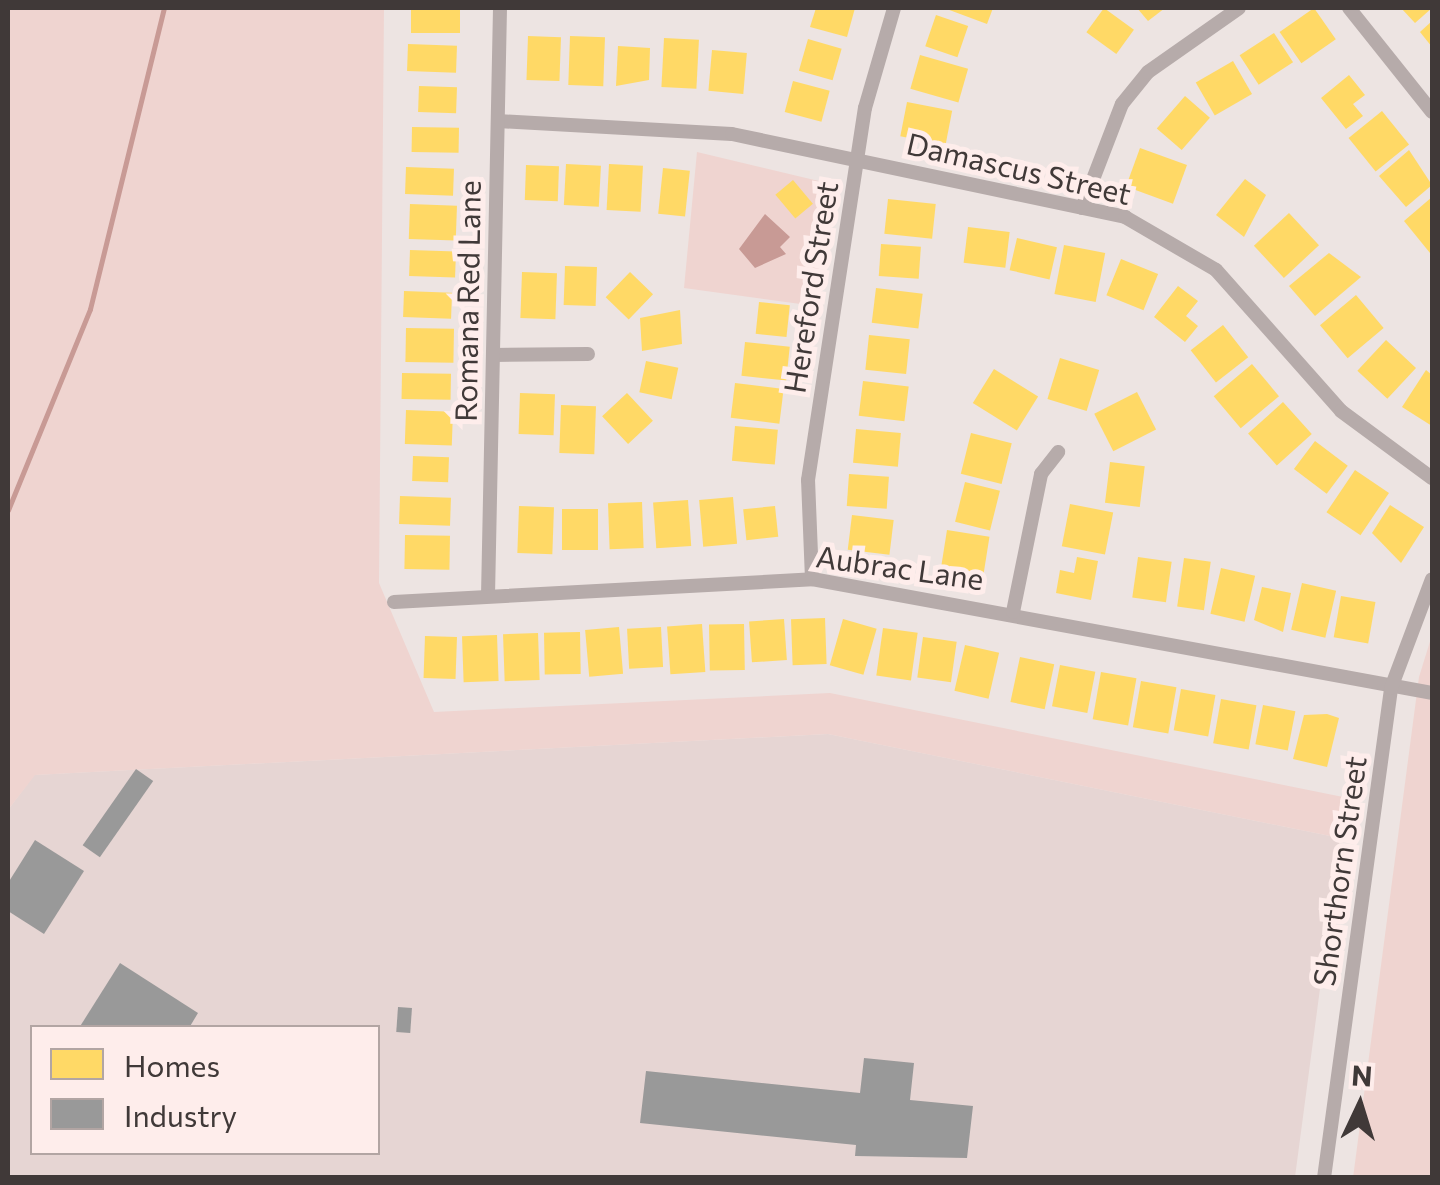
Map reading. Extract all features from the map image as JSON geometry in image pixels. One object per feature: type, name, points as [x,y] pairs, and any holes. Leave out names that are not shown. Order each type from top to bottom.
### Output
[{"type":"street","name":"Romana Red Lane","points":[[488,596],[500,8]]},
{"type":"street","name":"Hereford Street","points":[[812,579],[808,480],[857,160],[894,8]]},
{"type":"street","points":[[1082,208],[1122,104],[1148,72],[1239,8]]},
{"type":"street","points":[[1349,8],[1432,112]]},
{"type":"street","name":"Damascus Street","points":[[498,121],[732,134],[1082,208],[1172,237],[1216,270],[1341,411],[1432,478]]},
{"type":"street","points":[[493,355],[588,354]]},
{"type":"street","points":[[1012,612],[1041,474],[1058,452]]},
{"type":"street","name":"Aubrac Lane","points":[[394,602],[812,579],[1012,612],[1432,693]]},
{"type":"street","name":"Shorthorn Street","points":[[1324,1178],[1391,688],[1432,579]]},
{"type":"shaded area","points":[[8,8],[384,8],[379,583],[434,712],[830,693],[1353,799],[1340,838],[828,734],[35,775],[8,810]]},
{"type":"shaded area","points":[[697,152],[827,183],[815,306],[684,288]]},
{"type":"shaded area","points":[[765,214],[790,237],[780,247],[786,254],[755,268],[739,249]]},
{"type":"shaded area","points":[[1432,635],[1432,1177],[1353,1178],[1419,677]]},
{"type":"shaded area","points":[[828,734],[1340,838],[1295,1177],[8,1177],[8,810],[34,775]]},
{"type":"building: Homes","points":[[411,8],[460,8],[460,33],[411,33]]},
{"type":"building: Homes","points":[[816,8],[855,8],[847,37],[810,27]]},
{"type":"building: Homes","points":[[944,8],[993,8],[987,24]]},
{"type":"building: Homes","points":[[1104,8],[1134,30],[1116,54],[1086,32]]},
{"type":"building: Homes","points":[[1137,8],[1165,8],[1148,21]]},
{"type":"building: Homes","points":[[1314,8],[1336,39],[1301,63],[1280,32]]},
{"type":"building: Homes","points":[[1401,8],[1432,8],[1415,23]]},
{"type":"building: Homes","points":[[936,15],[968,26],[957,57],[925,46]]},
{"type":"building: Homes","points":[[1432,21],[1432,47],[1420,32]]},
{"type":"building: Homes","points":[[1274,33],[1293,62],[1259,85],[1240,55]]},
{"type":"building: Homes","points":[[528,36],[561,37],[559,81],[526,80]]},
{"type":"building: Homes","points":[[570,36],[605,37],[603,86],[568,85]]},
{"type":"building: Homes","points":[[664,38],[699,40],[696,89],[661,87]]},
{"type":"building: Homes","points":[[808,39],[842,49],[833,80],[799,71]]},
{"type":"building: Homes","points":[[408,44],[457,46],[456,73],[407,71]]},
{"type":"building: Homes","points":[[618,46],[650,48],[649,80],[616,86]]},
{"type":"building: Homes","points":[[712,50],[747,53],[743,94],[708,91]]},
{"type":"building: Homes","points":[[920,55],[968,69],[958,102],[910,89]]},
{"type":"building: Homes","points":[[1233,61],[1252,94],[1215,115],[1196,82]]},
{"type":"building: Homes","points":[[1349,75],[1365,95],[1353,104],[1363,116],[1346,129],[1321,98]]},
{"type":"building: Homes","points":[[793,81],[830,91],[821,122],[785,112]]},
{"type":"building: Homes","points":[[419,86],[457,87],[456,113],[418,112]]},
{"type":"building: Homes","points":[[1185,96],[1210,118],[1182,150],[1157,128]]},
{"type":"building: Homes","points":[[907,102],[952,111],[945,145],[900,136]]},
{"type":"building: Homes","points":[[1382,111],[1409,144],[1376,171],[1349,138]]},
{"type":"building: Homes","points":[[412,127],[459,128],[459,153],[412,152]]},
{"type":"building: Homes","points":[[1140,148],[1187,165],[1173,204],[1126,187]]},
{"type":"building: Homes","points":[[1409,150],[1432,185],[1406,207],[1379,176]]},
{"type":"building: Homes","points":[[566,164],[601,166],[599,207],[564,205]]},
{"type":"building: Homes","points":[[609,164],[643,166],[641,212],[607,210]]},
{"type":"building: Homes","points":[[526,165],[559,166],[558,201],[525,200]]},
{"type":"building: Homes","points":[[406,167],[454,169],[453,196],[405,194]]},
{"type":"building: Homes","points":[[663,168],[690,171],[685,217],[658,214]]},
{"type":"building: Homes","points":[[1245,179],[1266,195],[1244,237],[1216,215]]},
{"type":"building: Homes","points":[[793,180],[813,204],[795,219],[775,195]]},
{"type":"building: Homes","points":[[1432,197],[1432,251],[1430,253],[1404,221]]},
{"type":"building: Homes","points":[[888,199],[936,204],[932,239],[884,234]]},
{"type":"building: Homes","points":[[410,204],[457,206],[456,241],[409,239]]},
{"type":"building: Homes","points":[[1289,213],[1319,245],[1284,278],[1254,246]]},
{"type":"building: Homes","points":[[968,227],[1010,232],[1005,268],[964,263]]},
{"type":"building: Homes","points":[[1017,238],[1057,247],[1050,279],[1010,270]]},
{"type":"building: Homes","points":[[881,244],[921,247],[919,279],[879,276]]},
{"type":"building: Homes","points":[[1064,245],[1105,253],[1096,302],[1054,294]]},
{"type":"building: Homes","points":[[410,250],[456,252],[455,278],[409,276]]},
{"type":"building: Homes","points":[[1329,253],[1361,277],[1315,316],[1289,286]]},
{"type":"building: Homes","points":[[1121,259],[1158,274],[1143,310],[1106,295]]},
{"type":"building: Homes","points":[[565,266],[597,267],[596,306],[564,305]]},
{"type":"building: Homes","points":[[522,272],[557,273],[555,319],[520,318]]},
{"type":"building: Homes","points":[[630,272],[653,294],[629,319],[606,297]]},
{"type":"building: Homes","points":[[1178,286],[1198,301],[1186,316],[1198,326],[1185,342],[1154,317]]},
{"type":"building: Homes","points":[[876,288],[923,294],[918,328],[872,323]]},
{"type":"building: Homes","points":[[404,291],[452,293],[451,319],[403,317]]},
{"type":"building: Homes","points":[[1356,295],[1384,328],[1348,358],[1320,325]]},
{"type":"building: Homes","points":[[759,302],[790,305],[786,337],[756,334]]},
{"type":"building: Homes","points":[[680,310],[682,344],[642,351],[640,318]]},
{"type":"building: Homes","points":[[1223,325],[1248,357],[1216,383],[1191,350]]},
{"type":"building: Homes","points":[[406,328],[454,329],[453,363],[405,362]]},
{"type":"building: Homes","points":[[869,335],[910,339],[906,374],[865,370]]},
{"type":"building: Homes","points":[[1386,340],[1416,368],[1387,399],[1357,371]]},
{"type":"building: Homes","points":[[745,342],[790,347],[786,381],[741,376]]},
{"type":"building: Homes","points":[[1060,358],[1099,370],[1087,411],[1047,399]]},
{"type":"building: Homes","points":[[646,361],[678,368],[672,399],[639,392]]},
{"type":"building: Homes","points":[[1252,364],[1279,396],[1241,428],[1214,396]]},
{"type":"building: Homes","points":[[994,369],[1038,397],[1017,430],[973,403]]},
{"type":"building: Homes","points":[[1426,370],[1432,375],[1432,426],[1402,407]]},
{"type":"building: Homes","points":[[402,373],[451,374],[451,400],[402,399]]},
{"type":"building: Homes","points":[[863,381],[909,387],[904,421],[859,416]]},
{"type":"building: Homes","points":[[735,383],[784,389],[779,424],[731,418]]},
{"type":"building: Homes","points":[[1137,392],[1156,429],[1113,451],[1094,414]]},
{"type":"building: Homes","points":[[520,393],[555,394],[554,435],[519,434]]},
{"type":"building: Homes","points":[[627,393],[653,421],[628,444],[602,416]]},
{"type":"building: Homes","points":[[1283,402],[1312,434],[1277,465],[1248,433]]},
{"type":"building: Homes","points":[[561,405],[596,406],[594,454],[559,453]]},
{"type":"building: Homes","points":[[406,410],[453,412],[452,446],[405,444]]},
{"type":"building: Homes","points":[[735,426],[778,430],[775,465],[732,461]]},
{"type":"building: Homes","points":[[856,429],[901,433],[898,467],[853,463]]},
{"type":"building: Homes","points":[[971,433],[1012,443],[1002,484],[961,474]]},
{"type":"building: Homes","points":[[1315,441],[1348,466],[1327,494],[1294,469]]},
{"type":"building: Homes","points":[[413,456],[449,457],[448,482],[412,481]]},
{"type":"building: Homes","points":[[1110,462],[1145,466],[1140,507],[1105,503]]},
{"type":"building: Homes","points":[[1355,470],[1389,493],[1360,535],[1326,512]]},
{"type":"building: Homes","points":[[849,474],[889,477],[887,509],[847,506]]},
{"type":"building: Homes","points":[[965,482],[1000,491],[990,530],[955,522]]},
{"type":"building: Homes","points":[[400,496],[451,498],[450,526],[399,524]]},
{"type":"building: Homes","points":[[733,497],[737,544],[703,547],[699,500]]},
{"type":"building: Homes","points":[[688,500],[691,546],[656,548],[653,502]]},
{"type":"building: Homes","points":[[642,502],[644,548],[610,549],[608,503]]},
{"type":"building: Homes","points":[[1070,504],[1113,512],[1105,555],[1062,546]]},
{"type":"building: Homes","points":[[1390,505],[1424,527],[1401,563],[1372,533]]},
{"type":"building: Homes","points":[[519,506],[554,507],[552,554],[517,553]]},
{"type":"building: Homes","points":[[775,506],[778,537],[746,540],[743,509]]},
{"type":"building: Homes","points":[[562,509],[598,509],[598,550],[562,550]]},
{"type":"building: Homes","points":[[852,515],[894,520],[889,555],[848,550]]},
{"type":"building: Homes","points":[[947,530],[989,537],[983,578],[940,571]]},
{"type":"building: Homes","points":[[405,535],[450,536],[449,570],[404,569]]},
{"type":"building: Homes","points":[[1077,557],[1098,561],[1091,600],[1056,593],[1060,570],[1074,573]]},
{"type":"building: Homes","points":[[1138,557],[1172,562],[1166,602],[1132,598]]},
{"type":"building: Homes","points":[[1184,558],[1211,562],[1204,610],[1177,607]]},
{"type":"building: Homes","points":[[1221,568],[1255,576],[1245,622],[1210,614]]},
{"type":"building: Homes","points":[[1302,583],[1336,591],[1325,638],[1291,630]]},
{"type":"building: Homes","points":[[1262,587],[1291,593],[1283,632],[1254,620]]},
{"type":"building: Homes","points":[[1341,596],[1375,602],[1368,643],[1334,637]]},
{"type":"building: Homes","points":[[825,618],[827,664],[793,665],[791,619]]},
{"type":"building: Homes","points":[[784,619],[787,660],[752,662],[749,621]]},
{"type":"building: Homes","points":[[843,619],[877,629],[863,675],[830,665]]},
{"type":"building: Homes","points":[[702,624],[705,672],[670,674],[667,626]]},
{"type":"building: Homes","points":[[744,624],[745,670],[710,671],[709,625]]},
{"type":"building: Homes","points":[[619,627],[623,674],[589,677],[585,630]]},
{"type":"building: Homes","points":[[661,627],[663,667],[629,669],[627,629]]},
{"type":"building: Homes","points":[[883,628],[918,633],[911,680],[876,676]]},
{"type":"building: Homes","points":[[580,632],[581,674],[545,675],[544,633]]},
{"type":"building: Homes","points":[[538,633],[540,680],[505,681],[503,634]]},
{"type":"building: Homes","points":[[497,635],[499,681],[464,682],[462,636]]},
{"type":"building: Homes","points":[[425,636],[457,637],[456,679],[424,678]]},
{"type":"building: Homes","points":[[923,637],[957,642],[951,682],[917,678]]},
{"type":"building: Homes","points":[[965,645],[999,653],[989,699],[954,691]]},
{"type":"building: Homes","points":[[1020,657],[1054,664],[1045,709],[1010,702]]},
{"type":"building: Homes","points":[[1060,665],[1095,672],[1087,713],[1052,706]]},
{"type":"building: Homes","points":[[1101,672],[1136,678],[1128,726],[1093,719]]},
{"type":"building: Homes","points":[[1141,681],[1176,687],[1168,734],[1133,727]]},
{"type":"building: Homes","points":[[1181,689],[1215,695],[1208,736],[1174,730]]},
{"type":"building: Homes","points":[[1221,699],[1256,705],[1249,750],[1213,743]]},
{"type":"building: Homes","points":[[1263,705],[1295,711],[1288,751],[1255,744]]},
{"type":"building: Homes","points":[[1304,715],[1339,718],[1327,767],[1293,759]]},
{"type":"building: Industry","points":[[136,769],[153,781],[100,857],[83,845]]},
{"type":"building: Industry","points":[[35,840],[84,871],[44,934],[8,911],[8,883]]},
{"type":"building: Industry","points":[[120,963],[198,1013],[191,1025],[81,1025]]},
{"type":"building: Industry","points":[[398,1007],[412,1008],[410,1033],[396,1032]]},
{"type":"building: Industry","points":[[864,1058],[914,1063],[910,1100],[973,1106],[967,1158],[855,1156],[856,1145],[640,1123],[646,1071],[860,1093]]},
{"type":"waterway","points":[[8,510],[90,309],[164,8]]}]
